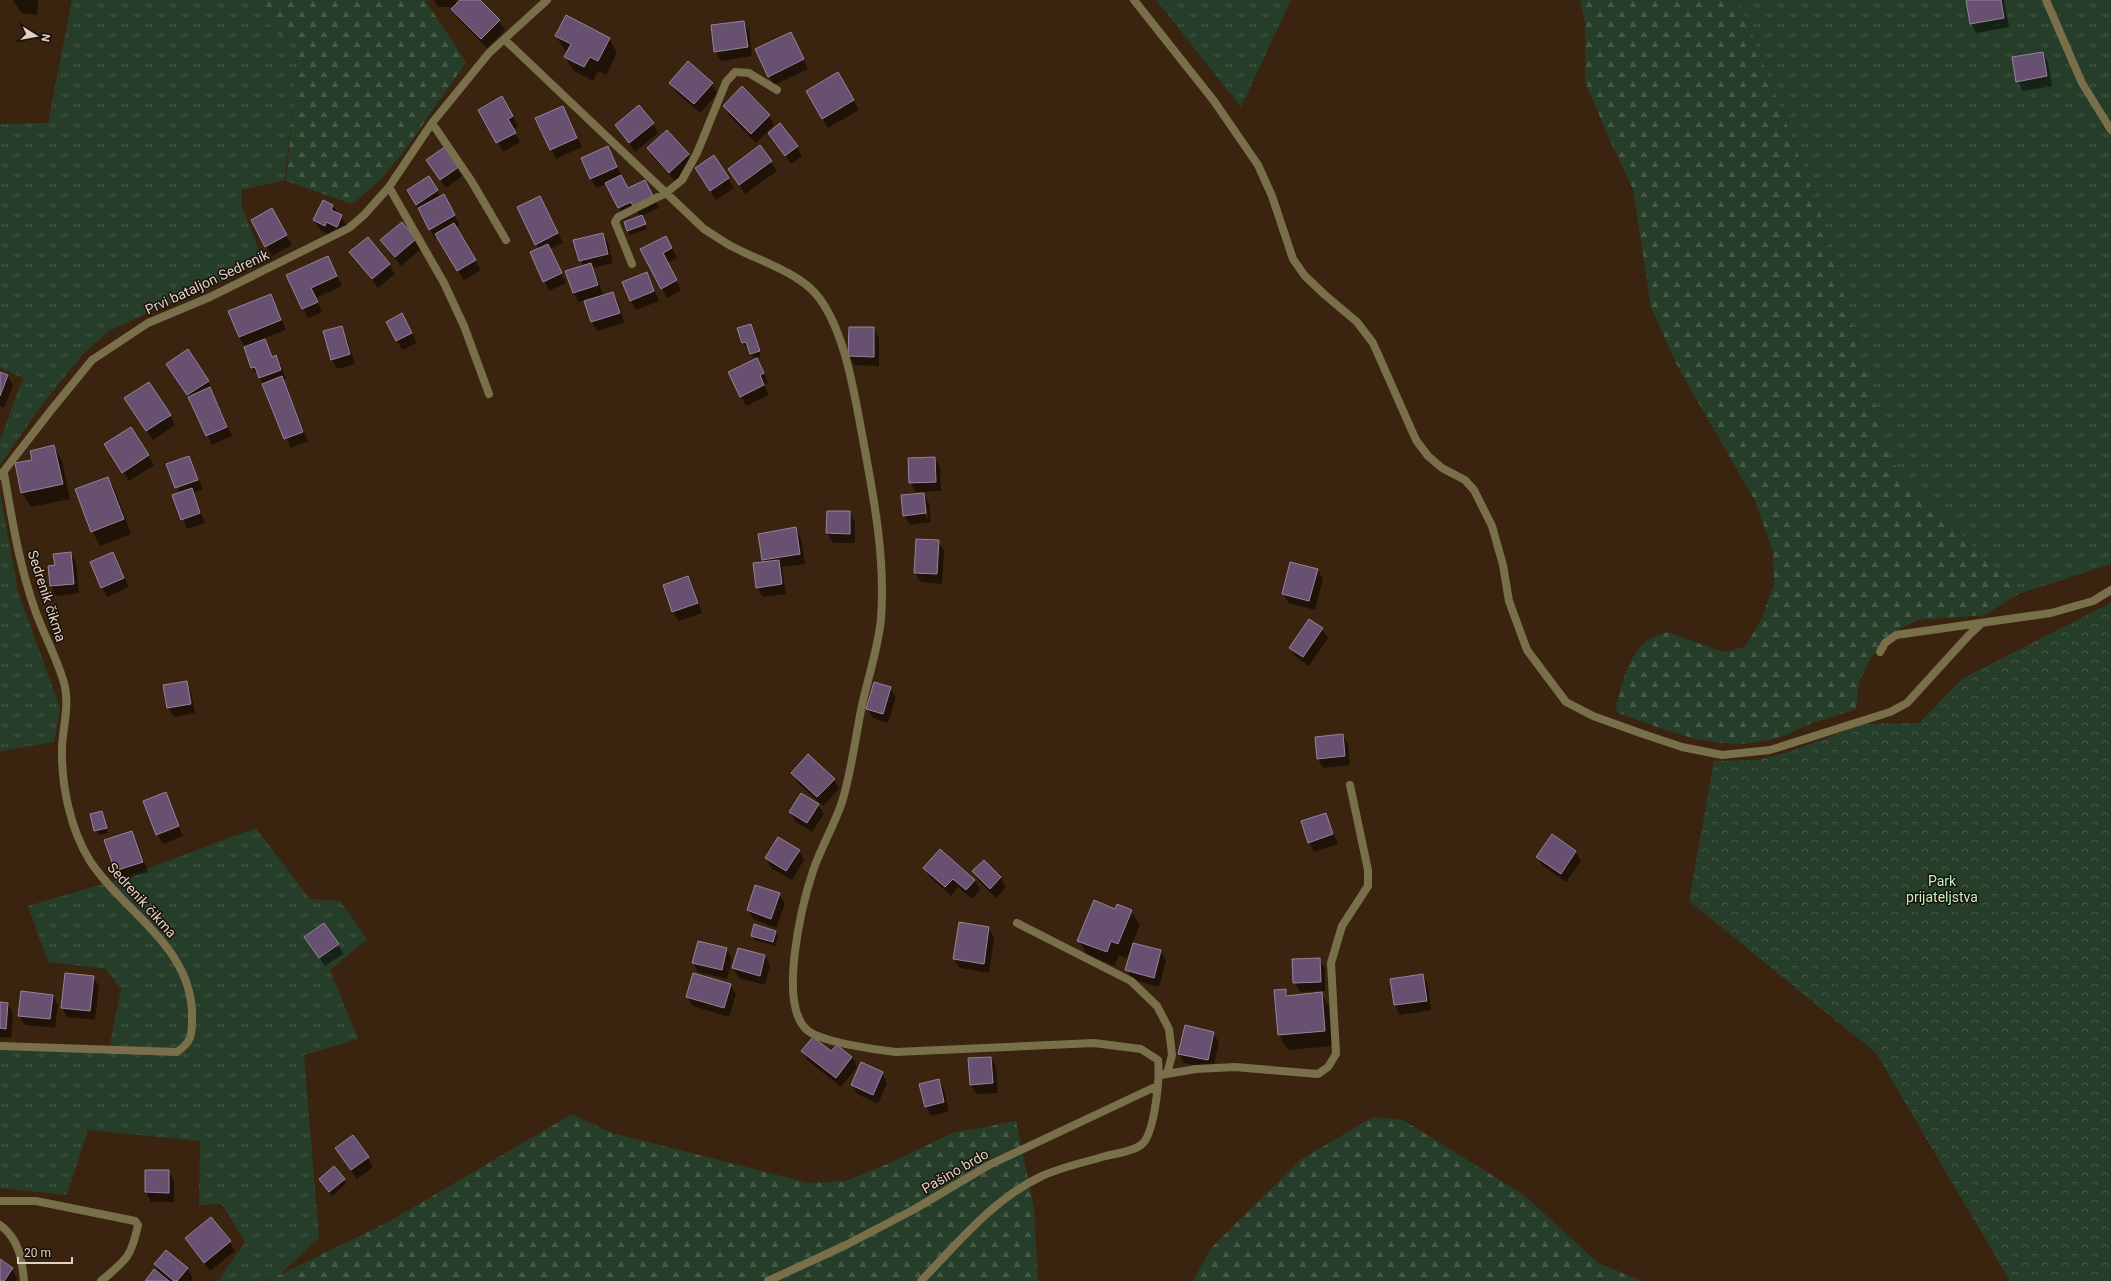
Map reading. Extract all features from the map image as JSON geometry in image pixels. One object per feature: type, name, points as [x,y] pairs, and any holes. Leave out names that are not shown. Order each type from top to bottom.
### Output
[{"type":"street","name":"Prvi bataljon Sedrenik","points":[[2,475],[52,408],[92,360],[148,323],[210,297],[349,228],[364,215],[389,187],[432,123],[489,53],[547,0]]},
{"type":"street","points":[[1134,0],[1214,101],[1258,165],[1272,196],[1293,259],[1305,276],[1357,322],[1373,342],[1416,440],[1428,456],[1442,468],[1465,480],[1474,490],[1492,526],[1503,565],[1509,601],[1526,650],[1566,702],[1593,716],[1682,747],[1722,755],[1770,750],[1890,712],[1907,703],[1969,635],[1981,624]]},
{"type":"street","points":[[2046,0],[2082,83],[2111,130]]},
{"type":"street","points":[[505,40],[704,229],[731,246],[791,276],[814,292],[826,310],[845,358],[872,485],[882,580],[881,619],[876,653],[862,708],[842,803],[813,870],[800,916],[793,968],[793,991],[798,1015],[806,1030],[825,1038],[866,1049],[896,1052],[1094,1043],[1125,1046],[1141,1049],[1158,1060],[1163,1074]]},
{"type":"street","points":[[632,264],[615,222],[618,217],[666,192],[682,180],[697,153],[726,82],[736,72],[749,73],[777,90]]},
{"type":"street","points":[[432,123],[472,182],[506,240]]},
{"type":"street","points":[[389,187],[447,289],[464,326],[490,394]]},
{"type":"street","name":"Sedrenik čikma","points":[[0,1046],[177,1052],[188,1045],[192,1034],[191,994],[185,974],[158,934],[116,894],[90,860],[71,819],[63,782],[62,746],[67,712],[65,686],[35,611],[25,578],[2,475]]},
{"type":"street","points":[[1880,652],[1885,643],[1896,635],[2051,613],[2093,601],[2111,590]]},
{"type":"street","points":[[1163,1074],[1196,1069],[1235,1067],[1318,1074],[1328,1067],[1336,1054],[1331,963],[1342,926],[1368,886],[1368,870],[1350,785]]},
{"type":"street","points":[[921,1281],[976,1224],[1004,1199],[1042,1176],[1077,1164],[1125,1151],[1142,1144],[1156,1108],[1157,1086],[1172,1054],[1169,1030],[1157,1006],[1131,981],[1017,923]]},
{"type":"street","name":"Pašino brdo","points":[[768,1281],[846,1245],[913,1210],[988,1165],[1157,1086]]},
{"type":"street","points":[[0,1200],[36,1201],[135,1221],[138,1225],[127,1259],[101,1281]]},
{"type":"street","points":[[0,1225],[9,1232],[18,1247],[22,1260],[24,1281]]},
{"type":"green space","points":[[72,0],[265,0],[269,19],[273,28],[276,32],[292,40],[299,46],[285,180],[242,190],[241,204],[262,258],[212,287],[145,314],[109,331],[83,354],[44,402],[0,465],[0,440],[23,378],[0,368],[0,124],[48,123]]},
{"type":"green space","points":[[265,0],[425,0],[466,62],[405,150],[378,182],[352,204],[286,181],[299,46],[291,39],[281,35],[272,26]]},
{"type":"green space","points":[[1156,0],[1291,0],[1241,107]]},
{"type":"green space","points":[[1580,0],[1739,0],[1821,214],[1891,461],[2018,594],[1985,615],[1918,620],[1891,633],[1871,657],[1859,682],[1856,709],[1812,723],[1778,738],[1753,743],[1733,744],[1713,742],[1673,732],[1616,712],[1619,693],[1633,657],[1645,642],[1650,639],[1667,632],[1724,652],[1745,647],[1762,618],[1774,584],[1773,552],[1755,501],[1677,365],[1651,307],[1633,189],[1585,82],[1585,22]]},
{"type":"green space","points":[[1739,0],[2111,0],[2111,564],[2018,594],[1891,461],[1821,214]]},
{"type":"green space","points":[[0,493],[18,592],[60,708],[54,742],[0,751]]},
{"type":"green space","name":"Park prijateljstva","points":[[2111,603],[2111,1281],[2010,1281],[1876,1053],[1689,901],[1714,761],[1758,760],[1792,751],[1863,724],[1919,723],[1963,678]]},
{"type":"green space","points":[[256,828],[310,899],[340,901],[367,939],[330,970],[358,1039],[304,1055],[319,1238],[278,1276],[262,1281],[218,1281],[245,1242],[222,1204],[199,1205],[200,1141],[88,1130],[67,1195],[0,1188],[0,1048],[108,1053],[121,989],[106,969],[48,962],[28,906],[117,880]]},
{"type":"green space","points":[[572,1114],[612,1133],[809,1183],[846,1181],[897,1160],[952,1133],[1016,1121],[1034,1208],[1038,1281],[267,1281],[390,1221]]},
{"type":"green space","points":[[1373,1117],[1403,1120],[1524,1195],[1598,1263],[1642,1281],[1193,1281],[1212,1247],[1300,1160]]},
{"type":"building","points":[[460,0],[480,0],[500,20],[481,39],[451,9]]},
{"type":"building","points":[[1966,0],[2001,0],[2004,18],[1970,24]]},
{"type":"building","points":[[566,15],[610,38],[598,61],[590,57],[584,67],[564,57],[571,44],[555,36]]},
{"type":"building","points":[[744,21],[748,47],[714,52],[711,25]]},
{"type":"building","points":[[791,32],[804,59],[768,77],[755,49]]},
{"type":"building","points":[[2043,52],[2047,76],[2016,82],[2012,57]]},
{"type":"building","points":[[688,61],[713,83],[694,104],[669,83]]},
{"type":"building","points":[[838,72],[854,100],[822,119],[806,91]]},
{"type":"building","points":[[742,86],[770,115],[751,134],[723,106]]},
{"type":"building","points":[[502,96],[513,116],[508,119],[516,133],[496,143],[478,110]]},
{"type":"building","points":[[639,105],[654,123],[629,143],[615,125]]},
{"type":"building","points":[[563,106],[577,138],[550,150],[535,118]]},
{"type":"building","points":[[780,123],[798,146],[785,156],[768,133]]},
{"type":"building","points":[[667,130],[689,154],[669,173],[647,148]]},
{"type":"building","points":[[760,145],[772,161],[739,185],[728,169]]},
{"type":"building","points":[[446,146],[460,166],[440,180],[426,160]]},
{"type":"building","points":[[608,146],[617,167],[590,179],[581,158]]},
{"type":"building","points":[[714,155],[729,178],[710,191],[695,168]]},
{"type":"building","points":[[621,175],[628,188],[645,180],[654,198],[634,208],[631,202],[618,208],[605,183]]},
{"type":"building","points":[[429,176],[438,190],[416,205],[407,190]]},
{"type":"building","points":[[444,194],[455,215],[429,230],[418,208]]},
{"type":"building","points":[[540,196],[558,233],[535,245],[517,207]]},
{"type":"building","points":[[323,200],[333,205],[331,210],[342,215],[337,227],[326,222],[325,226],[313,220]]},
{"type":"building","points":[[272,208],[287,235],[265,247],[251,220]]},
{"type":"building","points":[[642,215],[646,224],[627,231],[624,222]]},
{"type":"building","points":[[402,222],[416,239],[395,257],[380,240]]},
{"type":"building","points":[[454,223],[476,260],[457,271],[435,234]]},
{"type":"building","points":[[603,233],[608,254],[579,261],[573,240]]},
{"type":"building","points":[[666,236],[672,248],[663,253],[677,280],[661,289],[640,249]]},
{"type":"building","points":[[368,237],[390,264],[372,279],[349,252]]},
{"type":"building","points":[[548,244],[562,273],[543,282],[530,252]]},
{"type":"building","points":[[328,256],[337,276],[311,288],[318,302],[302,309],[286,275]]},
{"type":"building","points":[[591,263],[598,285],[573,293],[565,271]]},
{"type":"building","points":[[647,272],[654,291],[630,301],[622,282]]},
{"type":"building","points":[[613,292],[620,313],[591,322],[584,301]]},
{"type":"building","points":[[271,294],[281,320],[239,337],[228,311]]},
{"type":"building","points":[[402,313],[412,333],[396,341],[386,322]]},
{"type":"building","points":[[751,324],[760,351],[750,354],[746,342],[742,343],[737,328]]},
{"type":"building","points":[[342,326],[350,354],[331,360],[323,331]]},
{"type":"building","points":[[849,327],[874,327],[874,357],[848,356]]},
{"type":"building","points":[[265,339],[272,357],[276,355],[281,370],[259,378],[255,367],[251,368],[244,347]]},
{"type":"building","points":[[188,349],[209,381],[187,395],[166,364]]},
{"type":"building","points":[[757,358],[764,373],[760,375],[764,385],[740,397],[728,372]]},
{"type":"building","points":[[0,372],[8,375],[0,396]]},
{"type":"building","points":[[282,376],[303,432],[284,439],[262,384]]},
{"type":"building","points":[[149,382],[171,415],[146,431],[124,398]]},
{"type":"building","points":[[210,387],[227,427],[206,436],[188,397]]},
{"type":"building","points":[[131,427],[149,455],[122,473],[104,444]]},
{"type":"building","points":[[54,445],[63,484],[21,493],[15,463],[32,460],[30,451]]},
{"type":"building","points":[[189,456],[198,480],[175,488],[166,464]]},
{"type":"building","points":[[935,457],[936,482],[909,483],[908,458]]},
{"type":"building","points":[[108,477],[124,519],[91,532],[75,489]]},
{"type":"building","points":[[192,488],[200,513],[181,520],[172,495]]},
{"type":"building","points":[[924,493],[926,513],[903,516],[901,495]]},
{"type":"building","points":[[827,511],[850,511],[850,534],[826,533]]},
{"type":"building","points":[[796,527],[800,554],[762,560],[758,534]]},
{"type":"building","points":[[916,539],[939,540],[937,574],[914,573]]},
{"type":"building","points":[[71,552],[74,584],[50,586],[48,566],[55,565],[53,554]]},
{"type":"building","points":[[113,552],[124,578],[101,588],[90,562]]},
{"type":"building","points":[[779,560],[782,584],[756,588],[753,563]]},
{"type":"building","points":[[1290,562],[1318,569],[1309,601],[1282,594]]},
{"type":"building","points":[[688,576],[698,603],[672,612],[663,585]]},
{"type":"building","points":[[1309,619],[1323,628],[1303,657],[1289,648]]},
{"type":"building","points":[[187,681],[191,704],[167,708],[163,685]]},
{"type":"building","points":[[874,682],[891,687],[883,714],[866,709]]},
{"type":"building","points":[[1343,734],[1345,756],[1317,759],[1315,737]]},
{"type":"building","points":[[808,754],[835,779],[817,797],[791,773]]},
{"type":"building","points":[[166,792],[179,826],[156,835],[143,801]]},
{"type":"building","points":[[801,793],[819,804],[807,823],[789,812]]},
{"type":"building","points":[[102,811],[107,828],[94,831],[90,814]]},
{"type":"building","points":[[1326,813],[1333,834],[1308,843],[1301,821]]},
{"type":"building","points":[[132,831],[143,862],[115,871],[104,840]]},
{"type":"building","points":[[1552,834],[1576,851],[1561,874],[1536,857]]},
{"type":"building","points":[[778,837],[800,850],[786,871],[765,858]]},
{"type":"building","points":[[940,849],[975,880],[966,890],[953,879],[945,887],[923,868]]},
{"type":"building","points":[[984,860],[1001,877],[990,889],[972,871]]},
{"type":"building","points":[[755,885],[780,893],[771,919],[747,910]]},
{"type":"building","points":[[1094,900],[1115,909],[1117,904],[1132,910],[1118,944],[1111,941],[1107,952],[1077,941]]},
{"type":"building","points":[[959,922],[989,927],[984,964],[953,959]]},
{"type":"building","points":[[324,923],[339,944],[319,958],[304,937]]},
{"type":"building","points":[[754,924],[776,931],[773,942],[751,936]]},
{"type":"building","points":[[698,941],[727,948],[722,970],[692,963]]},
{"type":"building","points":[[1133,943],[1161,950],[1154,978],[1125,970]]},
{"type":"building","points":[[738,948],[765,955],[760,976],[732,968]]},
{"type":"building","points":[[1320,958],[1321,982],[1293,983],[1292,959]]},
{"type":"building","points":[[65,973],[94,976],[90,1011],[61,1008]]},
{"type":"building","points":[[693,973],[731,984],[724,1008],[686,997]]},
{"type":"building","points":[[1423,974],[1427,1001],[1394,1005],[1390,979]]},
{"type":"building","points":[[1286,989],[1286,996],[1322,992],[1325,1031],[1278,1035],[1274,990]]},
{"type":"building","points":[[21,991],[53,995],[50,1019],[18,1016]]},
{"type":"building","points":[[0,1002],[8,1003],[6,1029],[0,1028]]},
{"type":"building","points":[[1185,1025],[1214,1032],[1208,1060],[1178,1054]]},
{"type":"building","points":[[813,1037],[831,1051],[837,1045],[852,1057],[836,1078],[801,1051]]},
{"type":"building","points":[[991,1057],[993,1083],[970,1085],[968,1058]]},
{"type":"building","points":[[861,1062],[883,1072],[873,1095],[851,1085]]},
{"type":"building","points":[[939,1079],[944,1102],[925,1107],[919,1084]]},
{"type":"building","points":[[353,1135],[369,1157],[351,1170],[335,1148]]},
{"type":"building","points":[[334,1166],[345,1179],[329,1192],[319,1179]]},
{"type":"building","points":[[145,1170],[169,1170],[169,1193],[145,1192]]},
{"type":"building","points":[[211,1217],[231,1241],[204,1263],[185,1238]]},
{"type":"building","points":[[166,1250],[188,1268],[177,1281],[174,1281],[154,1264]]},
{"type":"building","points":[[0,1259],[13,1268],[4,1281],[0,1281]]},
{"type":"building","points":[[154,1269],[169,1281],[145,1281]]}]
